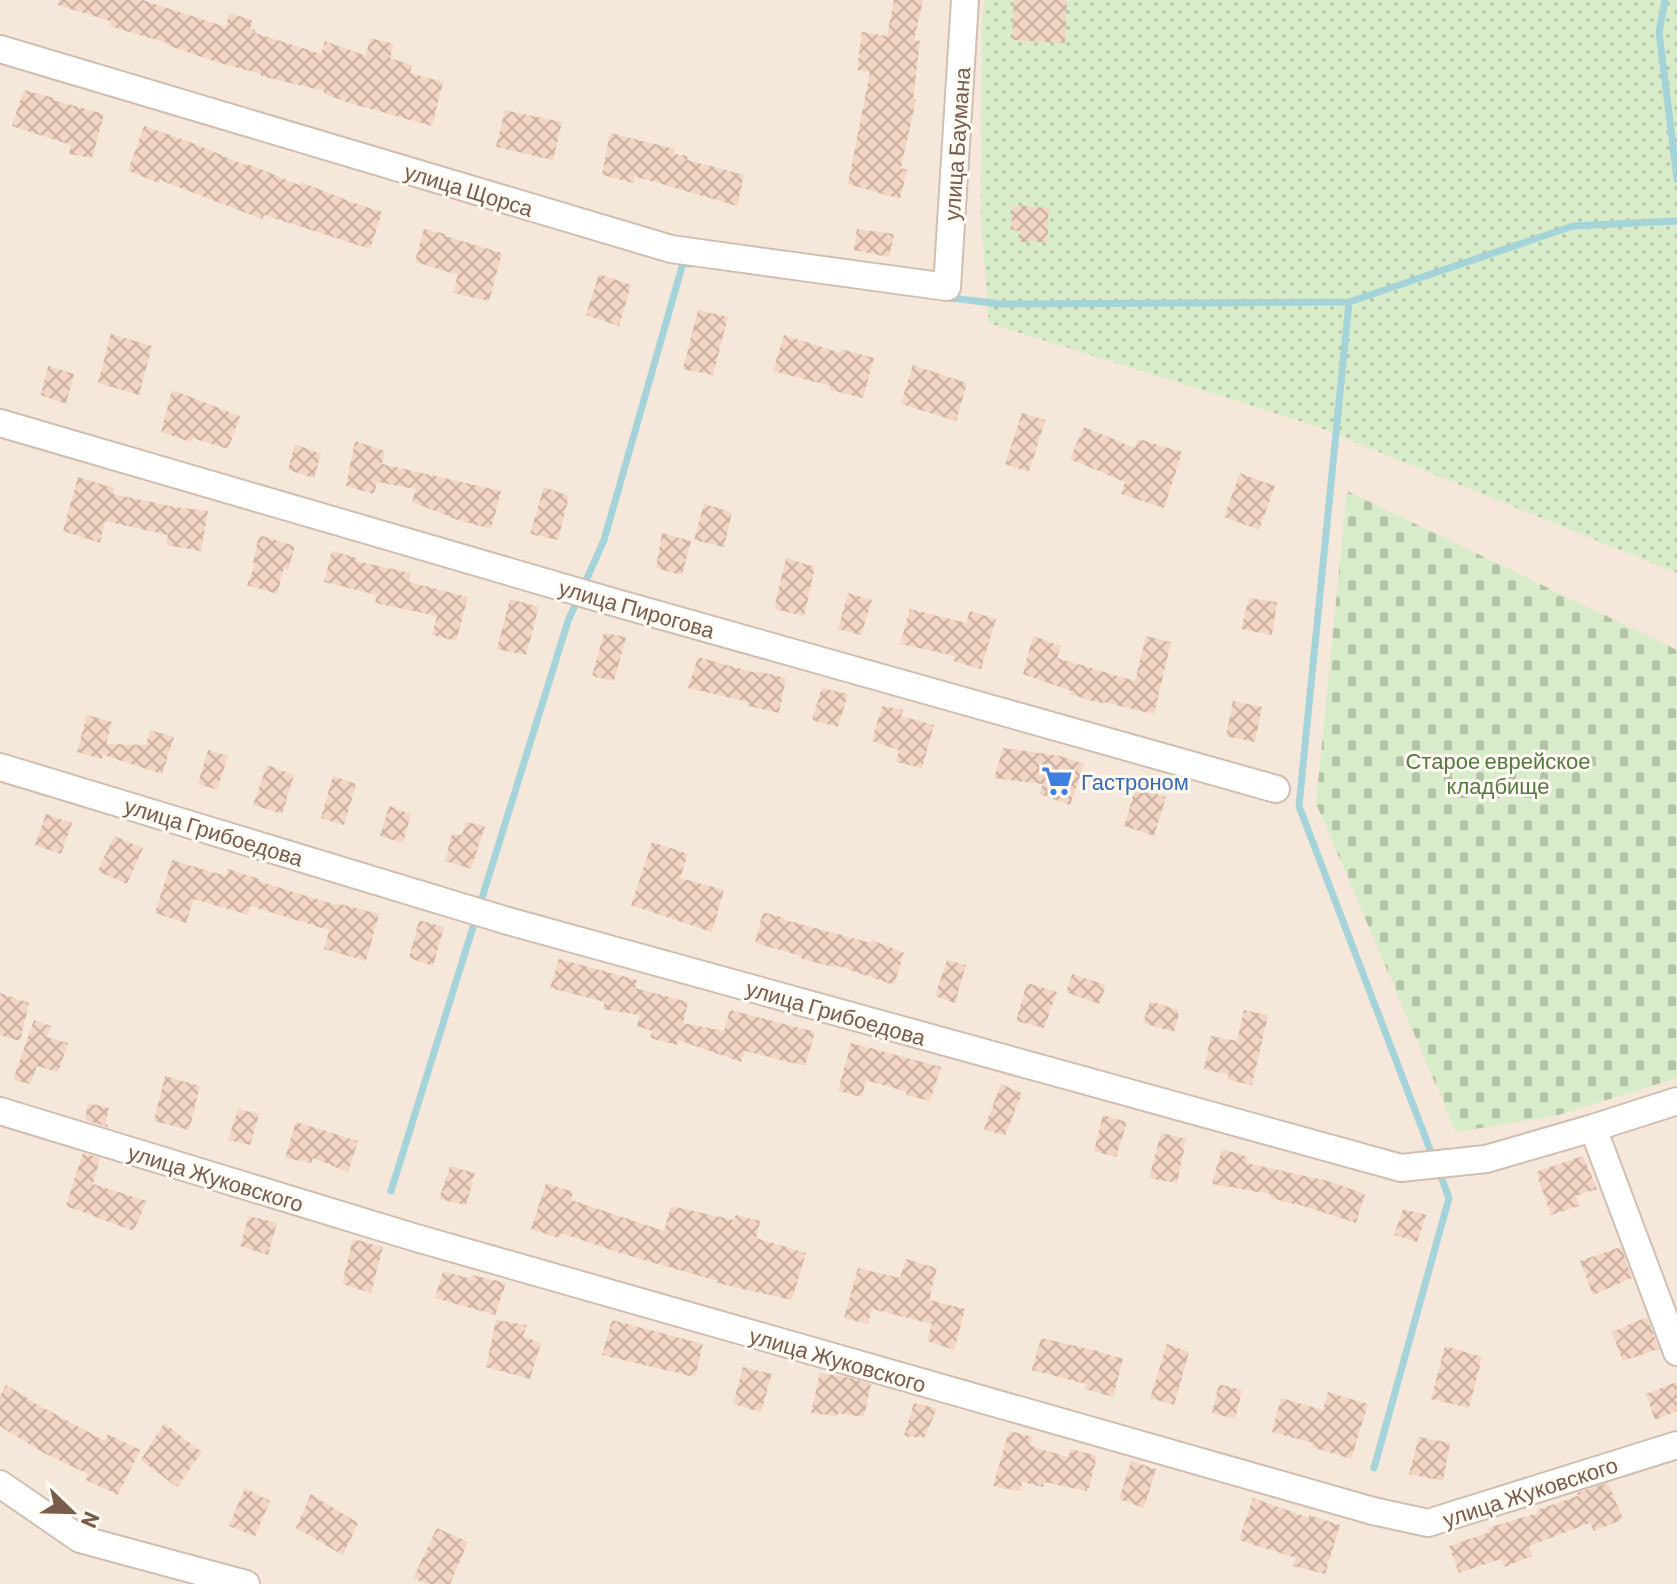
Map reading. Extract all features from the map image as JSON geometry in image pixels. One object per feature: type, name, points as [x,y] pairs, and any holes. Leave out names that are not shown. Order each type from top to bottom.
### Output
[{"type":"street","name":"улица Баумана","points":[[947,287],[965,0]]},
{"type":"street","name":"улица Щорса","points":[[0,49],[671,249],[947,287]]},
{"type":"street","name":"улица Пирогова","points":[[0,423],[622,604],[1276,789]]},
{"type":"street","name":"улица Грибоедова","points":[[0,767],[508,921],[1401,1168],[1486,1159],[1677,1101]]},
{"type":"street","name":"улица Жуковского","points":[[0,1111],[458,1251],[1342,1503],[1428,1523],[1677,1445]]},
{"type":"street","points":[[1593,1128],[1677,1352]]},
{"type":"street","points":[[0,1484],[80,1539],[246,1584]]},
{"type":"shaded area","points":[[0,0],[1677,0],[1677,1584],[0,1584]]},
{"type":"green space","points":[[984,0],[1677,0],[1677,573],[1313,425],[989,323],[981,219]]},
{"type":"green space","name":"Старое еврейское кладбище","points":[[1347,491],[1677,650],[1677,1078],[1555,1116],[1456,1132],[1316,803]]},
{"type":"building","points":[[59,0],[142,0],[226,27],[229,13],[252,20],[250,29],[255,33],[321,54],[325,41],[366,56],[370,38],[394,44],[390,58],[412,65],[410,73],[443,82],[432,126],[353,104],[324,94],[324,91],[261,76],[109,26],[110,21],[58,5]]},
{"type":"building","points":[[894,0],[923,0],[914,40],[920,41],[913,99],[916,100],[901,168],[907,170],[900,199],[848,184],[870,72],[857,70],[862,32],[887,36]]},
{"type":"building","points":[[1014,0],[1067,0],[1065,43],[1012,40]]},
{"type":"building","points":[[24,90],[104,114],[92,158],[69,154],[71,145],[12,126]]},
{"type":"building","points":[[505,110],[562,122],[553,160],[496,147]]},
{"type":"building","points":[[144,126],[299,185],[301,182],[382,212],[370,249],[264,215],[262,219],[128,171]]},
{"type":"building","points":[[610,133],[675,149],[674,154],[688,156],[687,160],[744,175],[737,206],[634,176],[633,183],[602,175]]},
{"type":"building","points":[[1013,205],[1049,208],[1047,242],[1019,242],[1021,232],[1011,229]]},
{"type":"building","points":[[424,229],[502,253],[489,301],[453,293],[458,275],[415,262]]},
{"type":"building","points":[[857,229],[894,234],[889,257],[854,250]]},
{"type":"building","points":[[599,274],[631,285],[619,326],[586,315]]},
{"type":"building","points":[[698,310],[728,317],[713,375],[683,369]]},
{"type":"building","points":[[111,334],[152,346],[139,395],[98,383]]},
{"type":"building","points":[[784,335],[840,353],[841,349],[874,358],[863,398],[773,371]]},
{"type":"building","points":[[913,365],[967,383],[956,421],[901,404]]},
{"type":"building","points":[[48,366],[74,374],[66,404],[41,395]]},
{"type":"building","points":[[172,390],[240,416],[228,449],[161,432]]},
{"type":"building","points":[[1022,413],[1045,420],[1029,472],[1005,464]]},
{"type":"building","points":[[1084,427],[1135,448],[1138,439],[1182,452],[1164,508],[1121,494],[1125,482],[1070,459]]},
{"type":"building","points":[[355,441],[385,451],[382,464],[501,491],[491,529],[412,502],[416,489],[377,482],[374,494],[346,486]]},
{"type":"building","points":[[295,444],[321,454],[314,478],[288,470]]},
{"type":"building","points":[[1240,473],[1275,486],[1259,530],[1224,517]]},
{"type":"building","points":[[78,477],[114,488],[113,494],[208,511],[201,551],[166,545],[168,535],[105,521],[100,543],[63,531]]},
{"type":"building","points":[[544,487],[569,496],[558,540],[530,534]]},
{"type":"building","points":[[704,504],[732,512],[724,547],[694,540]]},
{"type":"building","points":[[662,533],[691,541],[682,575],[656,568]]},
{"type":"building","points":[[259,535],[295,546],[288,570],[284,568],[277,594],[247,585],[255,564]]},
{"type":"building","points":[[332,551],[357,558],[356,561],[411,573],[409,582],[468,597],[456,641],[432,635],[437,616],[375,603],[377,595],[324,582]]},
{"type":"building","points":[[786,558],[815,567],[804,616],[774,609]]},
{"type":"building","points":[[848,593],[872,600],[861,635],[838,629]]},
{"type":"building","points":[[1249,598],[1277,602],[1272,635],[1241,629]]},
{"type":"building","points":[[510,599],[539,607],[526,655],[497,649]]},
{"type":"building","points":[[910,609],[966,623],[970,611],[996,619],[981,669],[953,661],[955,656],[900,644]]},
{"type":"building","points":[[604,633],[626,637],[614,681],[592,676]]},
{"type":"building","points":[[1033,636],[1061,646],[1057,658],[1135,681],[1146,636],[1171,642],[1154,714],[1102,704],[1023,674]]},
{"type":"building","points":[[698,657],[786,678],[779,713],[748,706],[749,702],[688,688]]},
{"type":"building","points":[[822,688],[848,694],[838,727],[812,720]]},
{"type":"building","points":[[1233,701],[1262,707],[1255,742],[1226,736]]},
{"type":"building","points":[[882,706],[903,710],[901,716],[934,725],[922,768],[896,762],[899,750],[872,741]]},
{"type":"building","points":[[87,715],[112,722],[106,744],[146,745],[150,730],[174,737],[162,774],[103,755],[102,759],[77,752]]},
{"type":"building","points":[[1003,748],[1060,756],[1084,764],[1070,805],[1039,794],[1043,784],[994,778]]},
{"type":"building","points":[[208,750],[228,756],[217,790],[198,784]]},
{"type":"building","points":[[267,765],[294,775],[282,814],[253,805]]},
{"type":"building","points":[[333,776],[356,784],[344,825],[321,818]]},
{"type":"building","points":[[1136,787],[1166,797],[1154,836],[1124,826]]},
{"type":"building","points":[[389,806],[411,814],[403,843],[380,836]]},
{"type":"building","points":[[46,814],[72,823],[61,854],[35,845]]},
{"type":"building","points":[[466,822],[485,826],[471,869],[445,861],[452,834],[462,835]]},
{"type":"building","points":[[114,836],[143,848],[127,884],[98,871]]},
{"type":"building","points":[[652,842],[688,854],[680,878],[724,890],[712,932],[631,905]]},
{"type":"building","points":[[172,860],[226,876],[228,869],[336,905],[379,914],[366,961],[324,949],[329,930],[250,906],[248,915],[194,899],[186,923],[155,913]]},
{"type":"building","points":[[763,912],[871,943],[872,940],[904,953],[894,985],[755,943]]},
{"type":"building","points":[[419,920],[444,927],[433,966],[409,958]]},
{"type":"building","points":[[559,959],[637,980],[635,988],[688,1002],[683,1023],[724,1031],[730,1010],[815,1032],[805,1066],[745,1051],[741,1062],[678,1040],[677,1045],[650,1038],[652,1031],[637,1026],[640,1015],[603,1009],[605,1002],[550,988]]},
{"type":"building","points":[[947,960],[966,965],[955,1003],[935,996]]},
{"type":"building","points":[[1072,974],[1106,985],[1099,1004],[1066,992]]},
{"type":"building","points":[[1027,983],[1057,992],[1044,1028],[1016,1021]]},
{"type":"building","points":[[0,993],[29,1003],[20,1041],[0,1035]]},
{"type":"building","points":[[1150,1001],[1178,1010],[1174,1032],[1143,1023]]},
{"type":"building","points":[[1244,1010],[1268,1015],[1252,1085],[1227,1080],[1229,1075],[1204,1069],[1211,1036],[1237,1041]]},
{"type":"building","points":[[34,1020],[51,1026],[47,1037],[68,1043],[58,1072],[37,1066],[30,1084],[13,1080]]},
{"type":"building","points":[[851,1043],[941,1067],[930,1101],[866,1080],[862,1097],[838,1091]]},
{"type":"building","points":[[165,1076],[200,1086],[189,1130],[154,1121]]},
{"type":"building","points":[[1001,1084],[1022,1093],[1005,1136],[984,1129]]},
{"type":"building","points":[[88,1103],[109,1108],[105,1124],[108,1127],[85,1120]]},
{"type":"building","points":[[238,1109],[259,1114],[250,1145],[228,1140]]},
{"type":"building","points":[[1103,1115],[1127,1122],[1116,1157],[1094,1151]]},
{"type":"building","points":[[296,1122],[358,1141],[348,1172],[313,1158],[311,1163],[285,1158]]},
{"type":"building","points":[[1161,1133],[1186,1139],[1177,1183],[1149,1178]]},
{"type":"building","points":[[1222,1149],[1248,1157],[1246,1163],[1328,1181],[1365,1194],[1356,1223],[1270,1198],[1271,1194],[1212,1184]]},
{"type":"building","points":[[83,1153],[100,1158],[93,1184],[146,1201],[134,1231],[66,1206]]},
{"type":"building","points":[[1583,1156],[1597,1189],[1576,1196],[1579,1206],[1551,1215],[1536,1172]]},
{"type":"building","points":[[450,1166],[475,1173],[466,1205],[439,1199]]},
{"type":"building","points":[[546,1183],[573,1192],[571,1200],[664,1231],[671,1206],[734,1220],[736,1215],[760,1221],[756,1238],[806,1253],[792,1300],[717,1283],[561,1233],[559,1238],[531,1229]]},
{"type":"building","points":[[1403,1209],[1426,1215],[1417,1242],[1394,1235]]},
{"type":"building","points":[[249,1216],[277,1223],[268,1255],[240,1246]]},
{"type":"building","points":[[353,1239],[383,1247],[371,1293],[342,1284]]},
{"type":"building","points":[[1621,1247],[1632,1278],[1593,1295],[1580,1261]]},
{"type":"building","points":[[906,1259],[937,1268],[929,1300],[965,1309],[954,1350],[927,1341],[932,1324],[872,1309],[868,1324],[844,1318],[858,1268],[900,1278]]},
{"type":"building","points":[[443,1271],[471,1279],[472,1275],[506,1283],[495,1315],[435,1298]]},
{"type":"building","points":[[1647,1317],[1659,1349],[1623,1361],[1612,1332]]},
{"type":"building","points":[[496,1320],[527,1325],[523,1336],[541,1343],[530,1379],[486,1367]]},
{"type":"building","points":[[612,1320],[703,1344],[695,1377],[602,1355]]},
{"type":"building","points":[[1041,1338],[1123,1359],[1113,1397],[1085,1389],[1086,1384],[1032,1370]]},
{"type":"building","points":[[1167,1344],[1189,1352],[1174,1405],[1150,1398]]},
{"type":"building","points":[[1445,1346],[1482,1357],[1469,1408],[1431,1399]]},
{"type":"building","points":[[743,1367],[772,1374],[761,1412],[733,1404]]},
{"type":"building","points":[[820,1373],[871,1384],[864,1417],[811,1413]]},
{"type":"building","points":[[1677,1382],[1677,1411],[1655,1420],[1646,1394]]},
{"type":"building","points":[[1219,1384],[1242,1390],[1235,1419],[1212,1413]]},
{"type":"building","points":[[6,1385],[105,1441],[108,1434],[140,1450],[118,1495],[86,1480],[88,1474],[42,1452],[0,1426],[0,1396]]},
{"type":"building","points":[[1328,1392],[1368,1404],[1351,1459],[1312,1447],[1313,1443],[1272,1432],[1281,1398],[1323,1410]]},
{"type":"building","points":[[914,1403],[937,1409],[924,1438],[904,1436]]},
{"type":"building","points":[[164,1423],[202,1452],[177,1487],[141,1460]]},
{"type":"building","points":[[1009,1431],[1033,1437],[1030,1446],[1068,1457],[1071,1449],[1097,1456],[1087,1491],[1044,1482],[1043,1487],[1022,1482],[1020,1491],[993,1486]]},
{"type":"building","points":[[1419,1437],[1450,1443],[1443,1481],[1409,1474]]},
{"type":"building","points":[[1131,1461],[1156,1469],[1144,1508],[1119,1499]]},
{"type":"building","points":[[1608,1483],[1623,1519],[1594,1531],[1590,1523],[1529,1546],[1532,1556],[1505,1567],[1501,1559],[1459,1573],[1449,1546]]},
{"type":"building","points":[[245,1488],[270,1501],[255,1536],[229,1526]]},
{"type":"building","points":[[311,1494],[358,1523],[343,1555],[296,1528]]},
{"type":"building","points":[[1253,1498],[1309,1518],[1309,1515],[1340,1525],[1325,1574],[1293,1566],[1296,1558],[1239,1540]]},
{"type":"building","points":[[437,1528],[468,1542],[450,1584],[427,1584],[413,1578]]},
{"type":"waterway","points":[[1665,0],[1659,32],[1677,179]]},
{"type":"waterway","points":[[1434,1160],[1299,806],[1349,302],[1573,226],[1677,221]]},
{"type":"waterway","points":[[391,1191],[568,621],[604,540],[683,263],[690,264]]},
{"type":"waterway","points":[[944,297],[999,304],[1349,302]]},
{"type":"waterway","points":[[1374,1468],[1449,1198],[1439,1171]]},
{"type":"place","name":"Гастроном","points":[[1057,781]]}]
